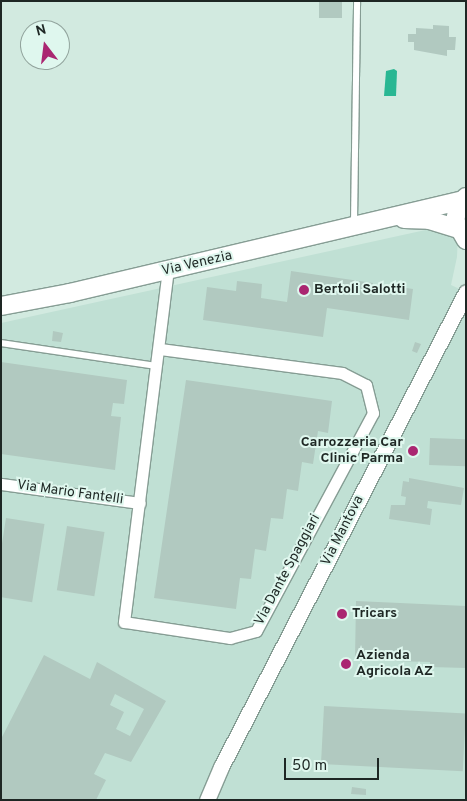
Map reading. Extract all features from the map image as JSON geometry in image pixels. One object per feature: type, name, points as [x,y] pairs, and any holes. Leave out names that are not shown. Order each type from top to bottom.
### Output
[{"type":"main road","name":"Via Venezia","points":[[1,306],[168,271],[393,218],[427,206],[464,199]]},
{"type":"main road","points":[[461,234],[455,213],[464,199]]},
{"type":"main road","name":"Via Venezia","points":[[393,218],[429,220],[461,234]]},
{"type":"main road","name":"Via Mantova","points":[[207,800],[219,770],[466,292]]},
{"type":"main road","name":"Via Mantova","points":[[198,800],[219,770]]},
{"type":"street","name":"Via Dante Spaggiari","points":[[160,349],[342,373],[366,384],[373,413],[256,631],[230,638],[124,622],[158,367],[168,271]]},
{"type":"street","name":"Via Mario Fantelli","points":[[1,484],[140,503]]},
{"type":"lane","points":[[354,227],[357,1]]},
{"type":"lane","points":[[1,343],[158,367]]},
{"type":"lane","points":[[211,800],[219,770]]},
{"type":"shaded area","points":[[394,69],[397,71],[396,96],[384,96],[386,71]]},
{"type":"shaded area","points":[[430,229],[458,233],[457,257],[451,285],[466,292],[466,800],[1,800],[1,323]]},
{"type":"building","points":[[319,1],[342,1],[342,18],[319,18]]},
{"type":"building","points":[[433,25],[449,26],[449,37],[456,37],[455,50],[447,50],[447,56],[414,50],[414,42],[408,42],[408,34],[416,34],[416,28],[433,29]]},
{"type":"building","points":[[291,271],[373,283],[372,289],[392,292],[393,286],[413,289],[409,320],[327,308],[323,337],[203,320],[207,287],[236,291],[237,281],[262,284],[261,298],[287,302]]},
{"type":"building","points":[[53,331],[63,333],[61,342],[52,341]]},
{"type":"building","points":[[415,342],[421,344],[417,353],[412,351]]},
{"type":"building","points":[[1,362],[127,380],[124,404],[113,403],[111,416],[121,417],[115,470],[1,454]]},
{"type":"building","points":[[186,380],[332,401],[328,433],[318,431],[313,464],[302,462],[298,491],[287,489],[283,519],[271,518],[266,551],[255,549],[251,579],[240,578],[236,609],[154,598]]},
{"type":"building","points":[[430,438],[466,439],[465,466],[429,465]]},
{"type":"building","points":[[409,478],[464,488],[461,505],[428,501],[427,508],[432,509],[430,525],[389,519],[391,505],[405,505],[406,497],[401,496],[403,481],[409,482]]},
{"type":"building","points":[[6,518],[45,524],[32,602],[1,597],[1,550]]},
{"type":"building","points":[[67,526],[105,532],[94,596],[57,590]]},
{"type":"building","points":[[356,601],[466,606],[466,668],[430,667],[430,662],[393,661],[394,658],[355,657]]},
{"type":"building","points":[[44,655],[90,679],[97,662],[166,701],[131,762],[105,753],[94,774],[106,780],[96,800],[1,800],[1,739]],"holes":[[[115,694],[144,709],[130,736],[116,729],[124,712],[110,705]]]},
{"type":"building","points":[[324,706],[466,713],[463,771],[321,764]]},
{"type":"building","points":[[352,787],[366,789],[366,795],[351,794]]},
{"type":"place","name":"Bertoli Salotti","points":[[304,290]]},
{"type":"place","name":"Carrozzeria Car Clinic Parma","points":[[413,451]]},
{"type":"place","name":"Tricars","points":[[342,614]]},
{"type":"place","name":"Azienda Agricola AZ","points":[[346,664]]}]
